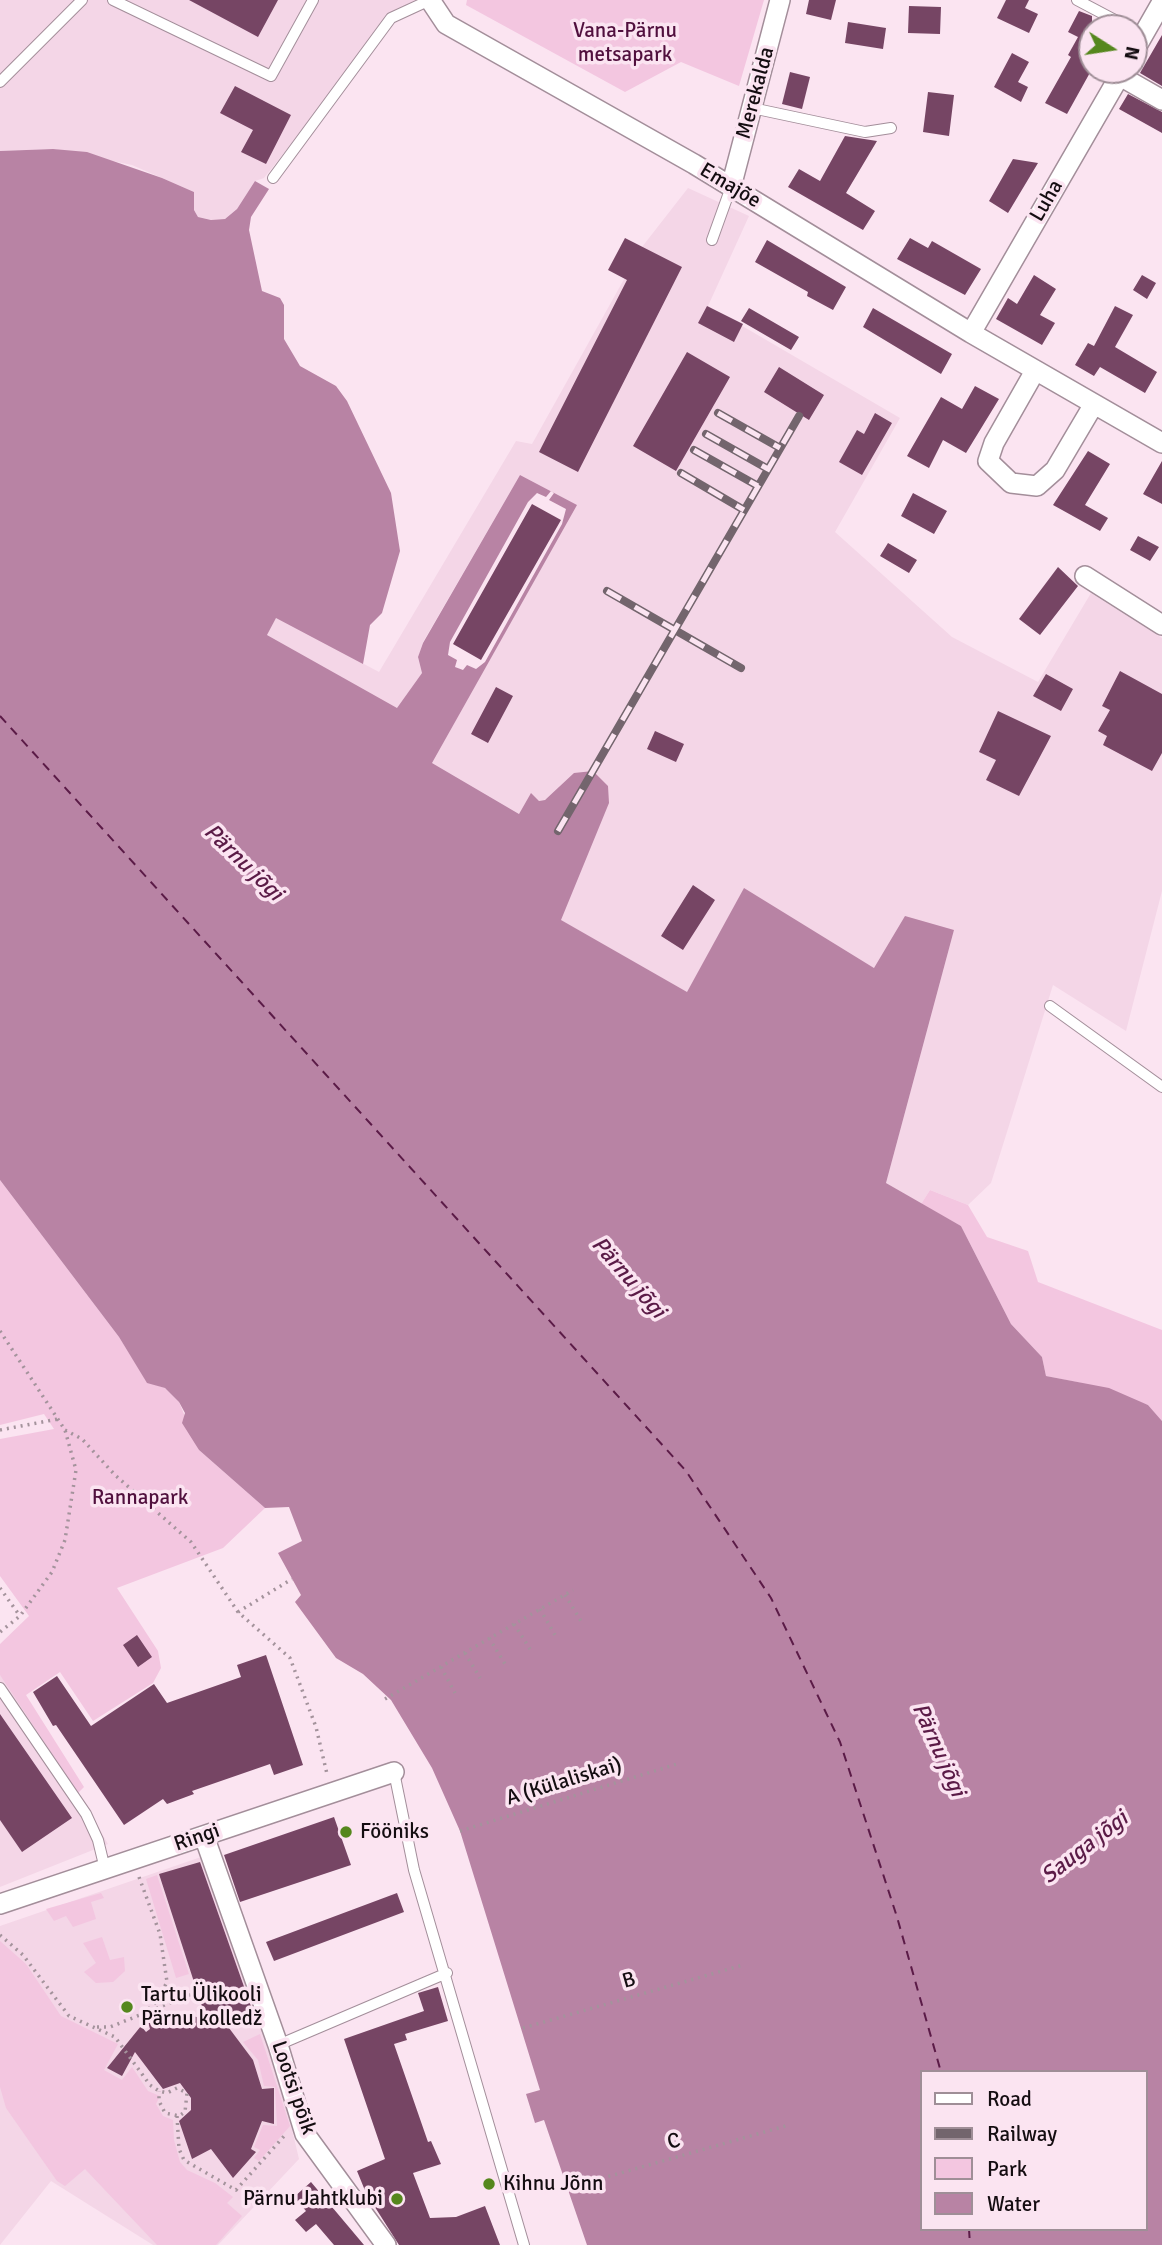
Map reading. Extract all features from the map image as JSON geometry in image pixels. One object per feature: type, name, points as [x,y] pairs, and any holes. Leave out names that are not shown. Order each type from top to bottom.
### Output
[{"type":"street","name":"Emajõe","points":[[430,0],[446,24],[731,187],[1035,371],[1162,443]]},
{"type":"street","name":"Merekalda","points":[[731,187],[780,0]]},
{"type":"street","points":[[1148,20],[1162,2]]},
{"type":"street","name":"Luha","points":[[971,332],[1116,84]]},
{"type":"street","points":[[1138,84],[1162,100]]},
{"type":"street","points":[[1035,371],[994,443],[988,461],[1011,483],[1037,486],[1055,470],[1094,404]]},
{"type":"street","points":[[1084,576],[1162,625]]},
{"type":"street","name":"Ringi","points":[[0,1903],[394,1772]]},
{"type":"street","name":"Lootsi põik","points":[[204,1836],[278,2045],[305,2134],[386,2245]]},
{"type":"lane","points":[[1,80],[82,0]]},
{"type":"lane","points":[[113,0],[271,76],[313,0]]},
{"type":"lane","points":[[273,178],[391,18],[430,0]]},
{"type":"lane","points":[[1077,0],[1100,14]]},
{"type":"lane","points":[[752,108],[852,130],[891,128]]},
{"type":"lane","points":[[712,240],[731,187]]},
{"type":"lane","points":[[1050,1006],[1162,1087]]},
{"type":"lane","points":[[0,1688],[86,1814],[98,1840],[105,1869]]},
{"type":"lane","points":[[394,1772],[414,1870],[447,1973],[524,2245]]},
{"type":"lane","points":[[278,2045],[447,1973]]},
{"type":"path","points":[[0,1331],[65,1430],[76,1470],[65,1540],[52,1572],[20,1616],[0,1632]]},
{"type":"path","points":[[0,1430],[58,1419]]},
{"type":"path","points":[[65,1430],[82,1439],[115,1475],[191,1542],[238,1612],[290,1658],[316,1727],[332,1793]]},
{"type":"path","points":[[238,1612],[292,1579]]},
{"type":"path","points":[[0,1588],[20,1616]]},
{"type":"path","points":[[385,1699],[573,1590]]},
{"type":"path","points":[[565,1595],[581,1621]]},
{"type":"path","points":[[540,1609],[555,1635]]},
{"type":"path","points":[[514,1624],[530,1649]]},
{"type":"path","points":[[489,1638],[505,1664]]},
{"type":"path","points":[[465,1653],[480,1678]]},
{"type":"path","points":[[441,1667],[455,1693]]},
{"type":"path","name":"A (Külaliskai)","points":[[460,1831],[677,1764]]},
{"type":"path","points":[[139,1876],[160,1934],[167,1982],[157,2001],[146,2011]]},
{"type":"path","points":[[0,1935],[23,1955],[59,2007],[69,2016],[121,2043],[150,2085],[167,2093],[177,2088],[187,2093],[186,2112],[177,2116],[165,2113],[160,2107],[159,2091]]},
{"type":"path","name":"B","points":[[523,2028],[743,1965]]},
{"type":"path","points":[[94,2027],[110,2026],[197,1992]]},
{"type":"path","points":[[177,2116],[179,2149],[184,2160],[236,2190],[293,2126]]},
{"type":"path","name":"C","points":[[568,2188],[789,2125]]},
{"type":"shaded area","points":[[0,0],[430,0],[391,18],[264,178],[255,181],[237,209],[225,219],[212,220],[198,217],[194,210],[194,192],[132,165],[53,149],[0,151]]},
{"type":"shaded area","points":[[688,188],[749,216],[708,306],[900,418],[835,532],[952,637],[1038,682],[1091,593],[1162,638],[1162,891],[1126,1031],[1053,985],[991,1183],[968,1205],[930,1190],[921,1204],[886,1183],[954,930],[874,968],[744,889],[687,993],[560,920],[608,803],[608,786],[539,801],[531,794],[519,814],[432,763],[576,505],[520,475],[423,642],[418,658],[422,673],[397,709],[267,635],[276,617],[379,672],[516,441],[532,444],[642,247]]},
{"type":"shaded area","points":[[0,1660],[108,1844],[0,1887]]},
{"type":"shaded area","name":"Tartu Ülikooli Pärnu kolledž","points":[[204,1856],[282,2088],[299,2159],[218,2245],[153,2245],[51,2181],[0,2245],[0,1926]]},
{"type":"green space","name":"Vana-Pärnu metsapark","points":[[467,0],[764,0],[739,86],[681,62],[625,92],[466,5]]},
{"type":"green space","name":"Rannapark","points":[[0,1180],[119,1337],[147,1382],[165,1388],[179,1402],[199,1450],[265,1508],[223,1548],[117,1588],[158,1651],[161,1668],[153,1683],[93,1721],[60,1672],[26,1695],[84,1787],[78,1793],[0,1675],[0,1644],[29,1616],[0,1576],[0,1439],[54,1429],[44,1414],[0,1425]]},
{"type":"green space","points":[[930,1190],[968,1205],[987,1237],[1028,1251],[1038,1282],[1162,1330],[1162,1421],[1148,1405],[1081,1383],[1046,1376],[1042,1357],[1011,1324],[961,1226],[921,1204]]},
{"type":"green space","points":[[157,1875],[189,1974],[176,1978],[146,1879]]},
{"type":"green space","points":[[101,1893],[104,1898],[91,1902],[96,1919],[73,1927],[66,1916],[54,1921],[46,1909]]},
{"type":"green space","points":[[102,1937],[110,1960],[124,1957],[125,1971],[113,1982],[96,1983],[84,1972],[96,1963],[83,1943]]},
{"type":"green space","points":[[0,1941],[26,1964],[61,2016],[118,2044],[104,2070],[122,2080],[132,2067],[148,2091],[160,2096],[156,2104],[163,2116],[173,2120],[174,2140],[180,2162],[187,2170],[215,2183],[233,2197],[227,2203],[242,2216],[216,2245],[157,2245],[85,2169],[65,2186],[57,2181],[6,2108],[0,2087]]},
{"type":"green space","points":[[260,2034],[290,2126],[259,2161],[254,2158],[260,2150],[254,2147],[263,2125],[277,2126],[275,2087],[264,2086],[258,2060],[243,2042]]},
{"type":"water","points":[[53,149],[87,152],[194,192],[194,210],[198,217],[211,220],[225,219],[237,209],[255,181],[269,189],[251,217],[249,230],[262,291],[280,298],[284,305],[284,339],[300,366],[336,386],[347,401],[391,493],[400,551],[382,613],[370,625],[363,664],[276,618],[267,635],[397,708],[422,673],[418,657],[423,643],[520,475],[577,505],[432,763],[519,814],[531,793],[539,801],[545,800],[574,773],[593,771],[608,786],[609,803],[561,920],[687,992],[744,888],[874,968],[905,916],[954,930],[886,1183],[961,1226],[1011,1324],[1042,1357],[1046,1376],[1109,1388],[1148,1405],[1162,1421],[1162,2245],[587,2245],[544,2120],[535,2123],[526,2094],[540,2090],[460,1831],[432,1768],[391,1700],[363,1674],[336,1658],[295,1602],[301,1595],[278,1553],[302,1541],[289,1507],[265,1508],[199,1450],[182,1423],[185,1413],[179,1402],[165,1388],[147,1383],[119,1337],[0,1180],[0,151]]},
{"type":"pier","points":[[551,491],[554,493],[549,500],[566,509],[562,524],[485,662],[476,669],[467,665],[463,670],[455,667],[457,660],[448,655],[450,642],[528,502],[537,493],[546,497]]},
{"type":"building","points":[[189,0],[278,0],[258,37]]},
{"type":"building","points":[[809,0],[836,0],[831,20],[806,14]]},
{"type":"building","points":[[1006,0],[1029,0],[1025,8],[1038,14],[1029,33],[997,18]]},
{"type":"building","points":[[909,6],[941,7],[940,34],[908,33]]},
{"type":"building","points":[[1079,11],[1087,14],[1078,14],[1078,37],[1068,32]]},
{"type":"building","points":[[848,22],[886,28],[883,49],[845,43]]},
{"type":"building","points":[[1162,35],[1162,86],[1148,78],[1148,59]]},
{"type":"building","points":[[1078,37],[1078,84],[1084,84],[1067,114],[1045,103],[1071,57],[1068,55]]},
{"type":"building","points":[[1012,53],[1029,62],[1018,82],[1028,87],[1021,102],[994,87]]},
{"type":"building","points":[[790,72],[810,77],[802,109],[782,104]]},
{"type":"building","points":[[235,86],[291,115],[266,164],[241,152],[253,130],[220,113]]},
{"type":"building","points":[[928,92],[954,95],[949,136],[923,132]]},
{"type":"building","points":[[1128,94],[1162,112],[1162,133],[1119,109]]},
{"type":"building","points":[[845,136],[877,141],[846,193],[875,211],[863,230],[788,187],[799,169],[820,181]]},
{"type":"building","points":[[1013,159],[1038,163],[1008,213],[989,201]]},
{"type":"building","points":[[625,238],[682,267],[578,472],[539,452],[627,280],[608,270]]},
{"type":"building","points":[[910,238],[928,248],[932,241],[981,269],[965,295],[897,259]]},
{"type":"building","points":[[767,240],[846,287],[833,310],[807,296],[808,292],[755,262]]},
{"type":"building","points":[[1034,275],[1056,289],[1040,315],[1055,323],[1042,345],[996,319],[1008,298],[1017,304]]},
{"type":"building","points":[[1142,275],[1156,283],[1147,299],[1133,290]]},
{"type":"building","points":[[707,306],[743,324],[734,342],[698,323]]},
{"type":"building","points":[[1115,306],[1133,315],[1115,347],[1157,372],[1145,393],[1100,367],[1094,376],[1075,365],[1088,343],[1094,346]]},
{"type":"building","points":[[749,308],[799,337],[791,350],[741,321]]},
{"type":"building","points":[[873,308],[952,354],[941,374],[863,327]]},
{"type":"building","points":[[687,352],[730,377],[676,471],[633,446]]},
{"type":"building","points":[[779,367],[824,395],[809,420],[764,392]]},
{"type":"building","points":[[975,386],[999,399],[966,453],[943,440],[929,468],[907,456],[941,397],[962,409]]},
{"type":"building","points":[[875,413],[892,423],[862,475],[839,462],[857,430],[864,434]]},
{"type":"building","points":[[1088,451],[1110,464],[1085,505],[1108,518],[1100,531],[1053,505]]},
{"type":"building","points":[[1162,461],[1162,504],[1143,494]]},
{"type":"building","points":[[913,493],[947,511],[934,534],[901,516]]},
{"type":"building","points":[[532,504],[561,520],[481,660],[453,644]]},
{"type":"building","points":[[1138,536],[1159,547],[1150,561],[1130,550]]},
{"type":"building","points":[[888,543],[917,560],[909,573],[880,556]]},
{"type":"building","points":[[1058,567],[1078,586],[1040,635],[1019,619]]},
{"type":"building","points":[[1120,671],[1162,694],[1162,753],[1152,771],[1103,745],[1107,736],[1098,731],[1110,710],[1102,706]]},
{"type":"building","points":[[1046,674],[1073,689],[1061,711],[1033,696]]},
{"type":"building","points":[[496,687],[513,696],[488,743],[471,734]]},
{"type":"building","points":[[998,711],[1051,736],[1019,796],[986,780],[996,760],[979,752]]},
{"type":"building","points":[[655,731],[684,744],[676,762],[647,749]]},
{"type":"building","points":[[693,885],[715,900],[683,950],[661,936]]},
{"type":"building","points":[[137,1635],[152,1657],[138,1667],[123,1645]]},
{"type":"building","points":[[266,1655],[303,1765],[274,1775],[270,1764],[192,1791],[194,1794],[167,1804],[163,1799],[124,1825],[56,1725],[53,1726],[33,1692],[57,1676],[91,1726],[154,1684],[167,1703],[241,1677],[237,1665]]},
{"type":"building","points":[[0,1714],[72,1818],[22,1852],[0,1820]]},
{"type":"building","points":[[334,1817],[351,1865],[240,1902],[224,1855]]},
{"type":"building","name":"Tartu Ülikooli Pärnu kolledž","points":[[200,1862],[254,2015],[226,2024],[253,2060],[262,2089],[274,2088],[274,2124],[262,2121],[251,2149],[256,2152],[233,2178],[211,2149],[192,2159],[179,2121],[191,2110],[191,2098],[180,2083],[163,2089],[135,2052],[122,2076],[107,2068],[141,2026],[146,2032],[150,2029],[147,2018],[178,2013],[206,2019],[159,1874]]},
{"type":"building","points":[[397,1893],[404,1912],[274,1961],[266,1942]]},
{"type":"building","points":[[438,1987],[448,2021],[405,2034],[407,2040],[394,2044],[428,2142],[431,2141],[441,2164],[413,2173],[430,2218],[456,2217],[485,2206],[500,2245],[399,2245],[366,2193],[357,2171],[385,2159],[344,2039],[424,2011],[418,1993]]},
{"type":"building","points":[[311,2182],[364,2245],[334,2245],[316,2224],[306,2232],[295,2220],[306,2211],[294,2197]]},
{"type":"ferry route","points":[[0,716],[686,1471],[771,1598],[840,1742],[897,1917],[940,2070]]},
{"type":"ferry route","points":[[969,2231],[970,2245]]},
{"type":"railway","points":[[718,413],[780,448]]},
{"type":"railway","points":[[558,831],[799,416]]},
{"type":"railway","points":[[706,434],[768,469]]},
{"type":"railway","points":[[694,450],[758,486]]},
{"type":"railway","points":[[681,473],[744,510]]},
{"type":"railway","points":[[607,591],[741,668]]},
{"type":"place","name":"Fööniks","points":[[346,1832]]},
{"type":"place","name":"Tartu Ülikooli Pärnu kolledž","points":[[127,2007]]},
{"type":"place","name":"Kihnu Jõnn","points":[[489,2184]]},
{"type":"place","name":"Pärnu Jahtklubi","points":[[397,2199]]},
{"type":"water label","name":"Pärnu jõgi","points":[[243,863]]},
{"type":"water label","name":"Pärnu jõgi","points":[[628,1278]]},
{"type":"water label","name":"Pärnu jõgi","points":[[938,1750]]},
{"type":"water label","name":"Sauga jõgi","points":[[1085,1848]]}]
